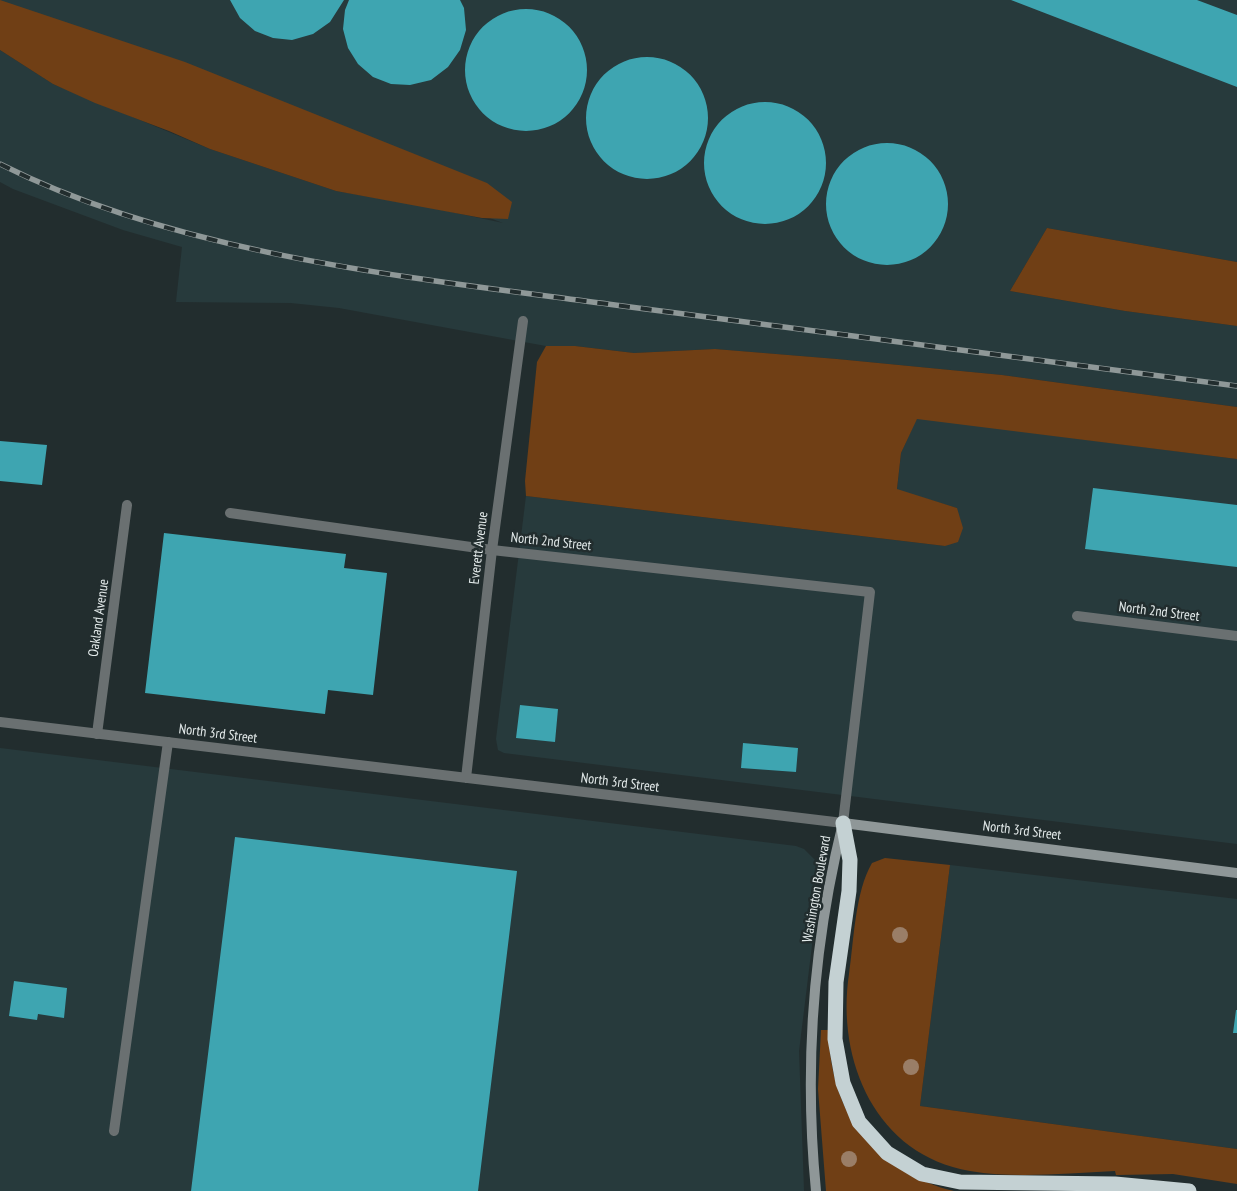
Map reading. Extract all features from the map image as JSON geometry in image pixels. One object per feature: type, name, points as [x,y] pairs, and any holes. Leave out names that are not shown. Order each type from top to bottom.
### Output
[{"type":"highway","points":[[842,823],[850,860],[850,891],[836,982],[835,1039],[843,1083],[859,1122],[887,1154],[922,1174],[960,1182],[1115,1184],[1189,1191]]},
{"type":"main road","name":"North 3rd Street","points":[[842,823],[1237,873]]},
{"type":"main road","name":"Washington Boulevard","points":[[816,1191],[810,1132],[811,1026],[834,858],[842,823]]},
{"type":"street","name":"Everett Avenue","points":[[466,778],[492,550],[523,321]]},
{"type":"street","name":"Oakland Avenue","points":[[97,734],[127,505]]},
{"type":"street","name":"North 2nd Street","points":[[230,513],[492,550],[870,592]]},
{"type":"street","name":"Washington Boulevard","points":[[842,823],[870,592]]},
{"type":"street","name":"North 2nd Street","points":[[1077,616],[1237,636]]},
{"type":"street","name":"North 3rd Street","points":[[0,722],[842,823]]},
{"type":"street","points":[[114,1131],[168,742]]},
{"type":"shaded area","points":[[0,0],[1237,0],[1237,262],[1047,228],[1010,291],[1125,311],[1237,326],[1237,407],[1002,375],[837,359],[715,349],[634,353],[575,346],[546,346],[339,308],[291,303],[176,302],[182,247],[123,230],[13,189],[0,182],[0,50],[53,84],[210,149],[336,191],[428,207],[503,223],[0,31]]},
{"type":"shaded area","points":[[0,0],[185,62],[487,183],[512,202],[508,219],[482,218],[336,191],[210,149],[95,103],[53,84],[0,50]]},
{"type":"shaded area","points":[[1047,228],[1237,262],[1237,326],[1125,311],[1010,291]]},
{"type":"shaded area","points":[[546,346],[575,346],[634,353],[715,349],[837,359],[1002,375],[1237,407],[1237,459],[917,419],[901,453],[897,489],[957,508],[963,528],[958,542],[945,546],[526,496],[525,481],[537,362]]},
{"type":"shaded area","points":[[917,418],[1237,459],[1237,844],[504,753],[498,750],[496,739],[526,496],[945,546],[957,508],[897,490],[901,453]]},
{"type":"shaded area","points":[[0,748],[796,846],[804,849],[816,861],[820,880],[799,1051],[804,1191],[0,1191]]},
{"type":"shaded area","points":[[885,858],[950,865],[920,1106],[1237,1149],[1237,1184],[1173,1174],[1116,1175],[1115,1171],[1006,1175],[970,1171],[937,1162],[910,1146],[887,1125],[869,1099],[857,1070],[849,1039],[847,1007],[854,932],[862,888],[872,863]]},
{"type":"shaded area","points":[[950,865],[1237,899],[1237,1149],[920,1106]]},
{"type":"shaded area","points":[[821,1030],[828,1030],[833,1072],[846,1110],[868,1141],[901,1168],[933,1185],[954,1191],[826,1191],[818,1089]]},
{"type":"building","points":[[230,0],[344,0],[330,22],[313,34],[292,40],[273,38],[255,31],[240,18]]},
{"type":"building","points":[[349,0],[460,0],[464,8],[466,30],[460,50],[448,67],[431,80],[410,85],[391,84],[373,77],[358,64],[348,48],[343,29],[345,10]]},
{"type":"building","points":[[1011,0],[1197,0],[1237,15],[1237,87]]},
{"type":"building","points":[[526,9],[538,10],[549,14],[560,19],[569,27],[577,36],[582,47],[586,58],[586,82],[582,93],[577,104],[569,113],[560,121],[549,126],[538,130],[526,131],[514,130],[503,126],[492,121],[483,113],[475,104],[470,93],[466,82],[465,70],[466,58],[470,47],[475,36],[483,27],[492,19],[503,14],[514,10]]},
{"type":"building","points":[[647,57],[659,58],[670,62],[681,67],[690,75],[698,84],[703,95],[707,106],[707,130],[703,141],[698,152],[690,161],[681,169],[670,174],[659,178],[647,179],[635,178],[624,174],[613,169],[604,161],[596,152],[591,141],[587,130],[586,118],[587,106],[591,95],[596,84],[604,75],[613,67],[624,62],[635,58]]},
{"type":"building","points":[[765,102],[777,103],[788,107],[799,112],[808,120],[816,129],[821,140],[825,151],[825,175],[821,186],[816,197],[808,206],[799,214],[788,219],[777,223],[765,224],[753,223],[742,219],[731,214],[722,206],[714,197],[709,186],[705,175],[704,163],[705,151],[709,140],[714,129],[722,120],[731,112],[742,107],[753,103]]},
{"type":"building","points":[[887,143],[899,144],[910,148],[921,153],[930,161],[938,170],[943,181],[947,192],[947,216],[943,227],[938,238],[930,247],[921,255],[910,260],[899,264],[887,265],[875,264],[864,260],[853,255],[844,247],[836,238],[831,227],[827,216],[826,204],[827,192],[831,181],[836,170],[844,161],[853,153],[864,148],[875,144]]},
{"type":"building","points":[[0,441],[47,445],[42,485],[0,481]]},
{"type":"building","points":[[1093,488],[1237,505],[1237,567],[1085,549]]},
{"type":"building","points":[[164,533],[346,554],[344,568],[387,573],[373,695],[328,690],[325,714],[145,693]]},
{"type":"building","points":[[520,705],[558,709],[555,742],[516,738]]},
{"type":"building","points":[[743,743],[798,748],[796,772],[741,768]]},
{"type":"building","points":[[235,837],[517,871],[478,1191],[191,1191]]},
{"type":"building","points":[[14,981],[67,988],[64,1018],[38,1014],[37,1020],[9,1016]]},
{"type":"building","points":[[1236,1010],[1237,1033],[1233,1033]]},
{"type":"railway","points":[[0,164],[70,195],[145,221],[222,242],[300,259],[460,285],[1237,386]]}]
